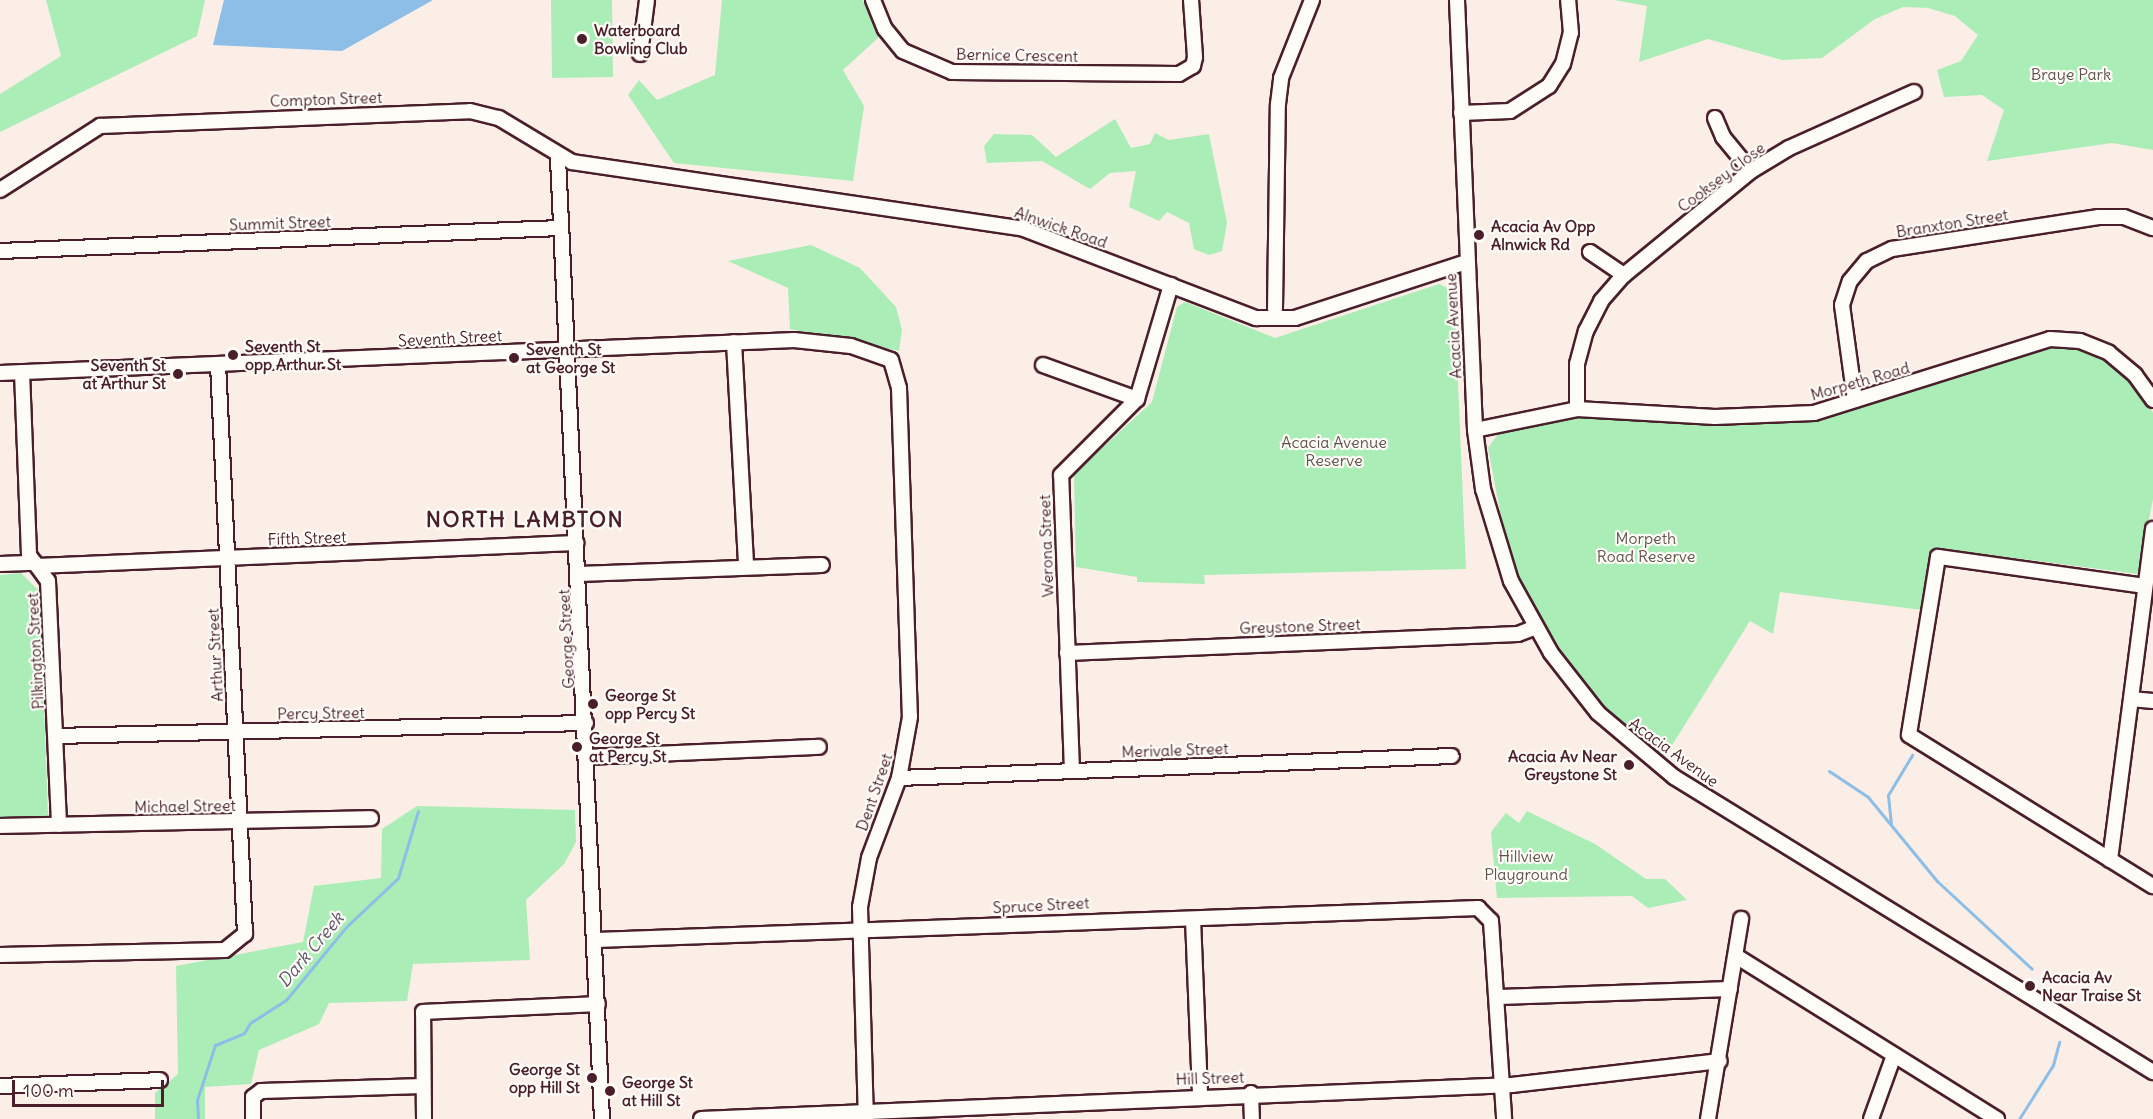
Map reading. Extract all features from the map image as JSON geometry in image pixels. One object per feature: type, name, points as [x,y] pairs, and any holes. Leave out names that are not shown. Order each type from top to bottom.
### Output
[{"type":"street","points":[[640,54],[647,0]]},
{"type":"street","name":"Bernice Crescent","points":[[873,0],[885,29],[903,51],[952,72],[1179,74],[1193,66],[1191,0]]},
{"type":"street","points":[[1275,309],[1278,104],[1281,78],[1312,0]]},
{"type":"street","name":"Acacia Avenue","points":[[1457,0],[1466,262],[1475,430],[1495,536],[1534,628],[1598,713],[1674,777],[2153,1072]]},
{"type":"street","points":[[1461,113],[1510,111],[1549,86],[1563,64],[1571,33],[1568,0]]},
{"type":"street","name":"Cooksey Close","points":[[1577,409],[1577,364],[1586,331],[1601,301],[1624,274],[1751,171],[1789,148],[1914,92]]},
{"type":"street","name":"Compton Street","points":[[0,190],[83,132],[119,123],[470,111],[499,118],[558,158]]},
{"type":"street","points":[[1716,118],[1723,137],[1751,171]]},
{"type":"street","name":"Alnwick Road","points":[[558,158],[1021,228],[1171,285],[1275,321],[1466,262]]},
{"type":"street","name":"George Street","points":[[558,158],[596,939],[602,1119]]},
{"type":"street","name":"Branxton Street","points":[[1855,400],[1842,305],[1850,281],[1867,261],[1892,249],[2099,217],[2124,217],[2153,228]]},
{"type":"street","name":"Summit Street","points":[[0,251],[561,228]]},
{"type":"street","points":[[1590,252],[1624,274]]},
{"type":"street","name":"Werona Street","points":[[1072,771],[1061,474],[1137,399],[1171,285]]},
{"type":"street","name":"Morpeth Road","points":[[1475,430],[1577,409],[1715,417],[1814,413],[2050,339],[2080,341],[2109,353],[2135,375],[2153,400]]},
{"type":"street","points":[[734,342],[746,567]]},
{"type":"street","name":"Seventh Street","points":[[0,373],[734,342],[830,343],[885,356],[896,366]]},
{"type":"street","name":"Arthur Street","points":[[0,955],[225,950],[238,943],[244,934],[241,822],[218,364]]},
{"type":"street","points":[[1043,365],[1137,399]]},
{"type":"street","name":"Dent Street","points":[[866,1115],[859,929],[869,858],[899,778],[910,684],[896,366]]},
{"type":"street","name":"Pilkington Street","points":[[22,372],[29,555],[48,581],[59,825]]},
{"type":"street","points":[[2110,860],[2153,529]]},
{"type":"street","name":"Fifth Street","points":[[0,564],[226,558],[577,543]]},
{"type":"street","points":[[2145,586],[1945,555],[1934,562],[1909,735],[2153,886]]},
{"type":"street","points":[[579,574],[822,565]]},
{"type":"street","name":"Greystone Street","points":[[1067,653],[1518,634],[1534,628]]},
{"type":"street","points":[[2132,699],[2153,701]]},
{"type":"street","name":"Percy Street","points":[[56,736],[586,723]]},
{"type":"street","points":[[587,757],[819,747]]},
{"type":"street","name":"Merivale Street","points":[[899,778],[1452,756]]},
{"type":"street","name":"Michael Street","points":[[0,826],[371,818]]},
{"type":"street","name":"Spruce Street","points":[[596,939],[1478,908],[1487,913],[1499,997]]},
{"type":"street","points":[[1193,919],[1200,1095]]},
{"type":"street","points":[[1708,1119],[1720,1061],[1741,919]]},
{"type":"street","points":[[1736,956],[1997,1119]]},
{"type":"street","points":[[1504,1119],[1499,997],[1730,989]]},
{"type":"street","points":[[424,1119],[423,1012],[598,1005]]},
{"type":"street","points":[[1871,1119],[1894,1055]]},
{"type":"street","name":"Hill Street","points":[[701,1119],[866,1115],[1200,1095],[1502,1084],[1720,1061]]},
{"type":"street","points":[[0,1086],[160,1080]]},
{"type":"street","points":[[253,1119],[254,1094],[423,1086]]},
{"type":"street","points":[[1251,1094],[1252,1119]]},
{"type":"green space","points":[[46,0],[205,0],[197,36],[0,132],[0,94],[61,56]]},
{"type":"green space","name":"Waterboard Bowling Club","points":[[551,0],[612,0],[613,77],[552,78]]},
{"type":"green space","points":[[722,0],[863,0],[878,38],[843,70],[864,106],[853,181],[674,163],[628,95],[639,80],[657,100],[715,75]]},
{"type":"green space","name":"Braye Park","points":[[1614,0],[2153,0],[2153,150],[2112,143],[1987,161],[2004,110],[1982,95],[1944,97],[1937,70],[1961,61],[1978,35],[1955,16],[1928,8],[1903,7],[1875,19],[1822,58],[1782,60],[1708,39],[1639,62],[1647,6]]},
{"type":"green space","points":[[1115,119],[1131,148],[1150,144],[1155,133],[1169,140],[1209,134],[1227,223],[1222,251],[1209,255],[1194,249],[1189,223],[1167,212],[1159,221],[1129,207],[1136,171],[1110,173],[1090,189],[1042,161],[987,163],[984,146],[994,134],[1032,135],[1056,157]]},
{"type":"green space","points":[[811,245],[860,268],[896,307],[902,330],[899,351],[790,329],[788,288],[728,261]]},
{"type":"green space","name":"Acacia Avenue Reserve","points":[[1439,284],[1454,291],[1466,569],[1204,575],[1205,584],[1137,582],[1137,577],[1076,567],[1074,474],[1152,402],[1177,307],[1185,302],[1275,338]]},
{"type":"green space","name":"Morpeth Road Reserve","points":[[2058,345],[2088,350],[2117,365],[2146,395],[2153,413],[2153,499],[2138,574],[1937,548],[1929,555],[1922,610],[1780,592],[1773,634],[1750,621],[1664,758],[1636,738],[1586,688],[1552,640],[1509,558],[1488,448],[1498,434],[1583,417],[1713,425],[1808,420],[2028,349]]},
{"type":"green space","points":[[21,573],[40,592],[48,817],[0,819],[0,575]]},
{"type":"green space","points":[[417,806],[575,810],[576,842],[564,864],[526,900],[530,960],[413,964],[407,1001],[329,1003],[319,1024],[259,1050],[251,1084],[205,1087],[205,1119],[155,1119],[155,1093],[178,1074],[176,966],[303,942],[314,886],[381,878],[382,829]]},
{"type":"green space","name":"Hillview Playground","points":[[1527,811],[1595,844],[1646,879],[1665,879],[1687,900],[1648,908],[1632,896],[1497,898],[1491,832],[1506,813],[1519,823]]},
{"type":"water","points":[[224,0],[433,0],[342,51],[213,45]]},
{"type":"waterway","points":[[1891,824],[1888,795],[1912,755]]},
{"type":"waterway","points":[[1829,771],[1868,797],[1937,881],[2032,969]]},
{"type":"waterway","name":"Dark Creek","points":[[198,1119],[197,1100],[215,1045],[244,1033],[250,1023],[286,1000],[346,927],[398,878],[418,811]]},
{"type":"waterway","points":[[2019,1119],[2053,1065],[2059,1042]]},
{"type":"place","name":"Waterboard Bowling Club","points":[[582,39]]},
{"type":"place","name":"Acacia Av Opp Alnwick Rd","points":[[1479,235]]},
{"type":"place","name":"Seventh St opp Arthur St","points":[[233,355]]},
{"type":"place","name":"Seventh St at George St","points":[[514,358]]},
{"type":"place","name":"Seventh St at Arthur St","points":[[178,374]]},
{"type":"place","name":"George St opp Percy St","points":[[593,704]]},
{"type":"place","name":"George St at Percy St","points":[[577,747]]},
{"type":"place","name":"Acacia Av Near Greystone St","points":[[1629,765]]},
{"type":"place","name":"Acacia Av Near Traise St","points":[[2030,986]]},
{"type":"place","name":"George St opp Hill St","points":[[592,1078]]},
{"type":"place","name":"George St at Hill St","points":[[610,1091]]},
{"type":"district","name":"NORTH LAMBTON","points":[[525,520]]}]
